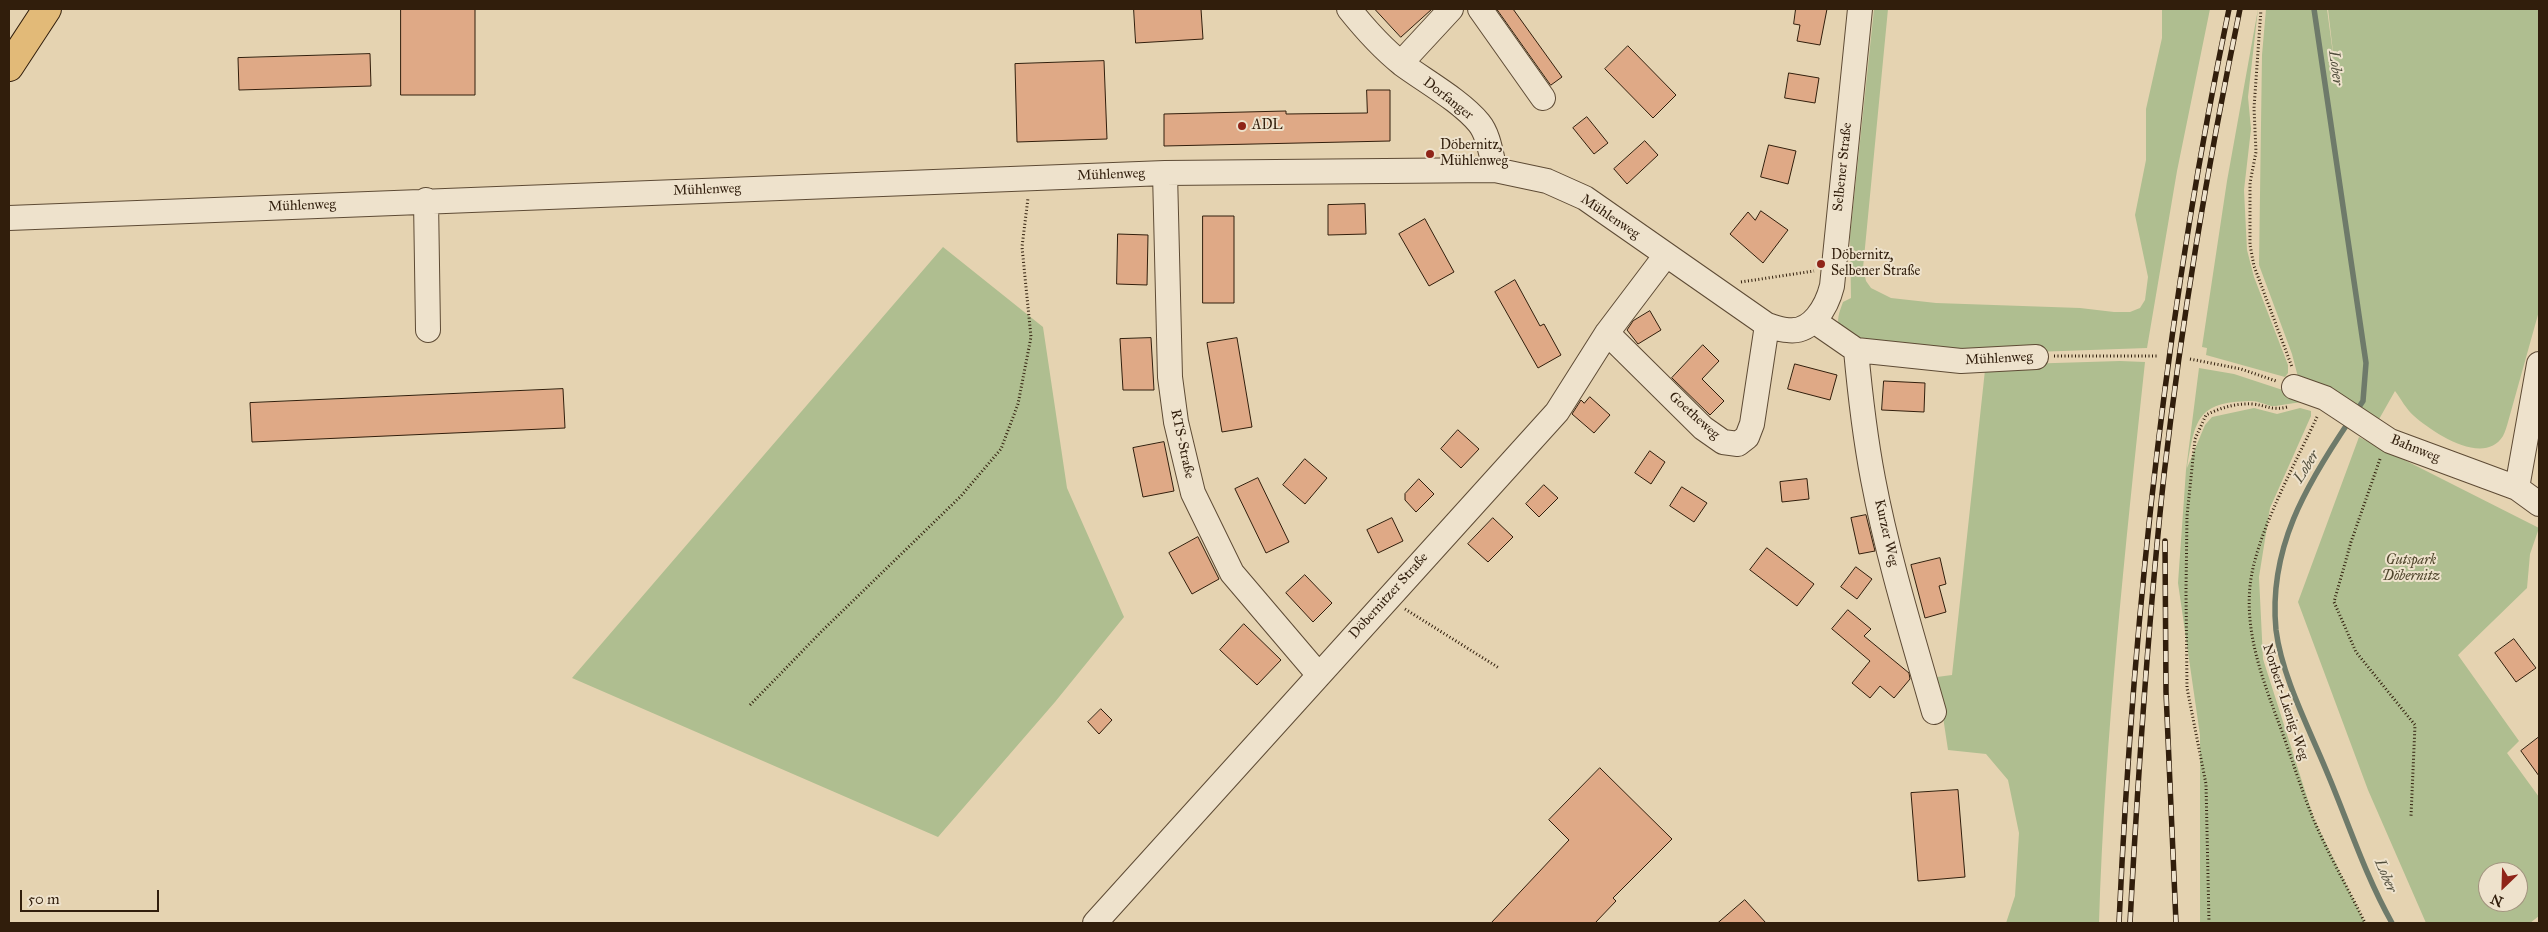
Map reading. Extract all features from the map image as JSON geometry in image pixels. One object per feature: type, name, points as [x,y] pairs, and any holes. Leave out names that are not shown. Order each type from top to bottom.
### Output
[{"type":"main road","points":[[9,67],[47,9]]},
{"type":"street","name":"Dorfanger","points":[[1348,9],[1368,34],[1479,123],[1487,139],[1495,170]]},
{"type":"street","points":[[1401,62],[1451,9]]},
{"type":"street","points":[[1480,9],[1543,98]]},
{"type":"street","name":"Selbener Straße","points":[[1814,321],[1828,302],[1860,9]]},
{"type":"street","name":"Mühlenweg","points":[[9,218],[426,200],[1166,173],[1495,170],[1547,182],[1585,198],[1767,325],[1789,331],[1802,328],[1814,321],[1856,350],[1961,361],[2036,357]]},
{"type":"street","name":"RTS-Straße","points":[[1166,173],[1170,377],[1176,422],[1193,494],[1232,573],[1318,674]]},
{"type":"street","points":[[426,200],[428,330]]},
{"type":"street","name":"Döbernitzer Straße","points":[[1095,923],[1318,674],[1557,412],[1607,333],[1666,255]]},
{"type":"street","name":"Goetheweg","points":[[1607,333],[1703,428],[1723,442],[1738,444],[1747,436],[1752,424],[1767,325]]},
{"type":"street","name":"Kurzer Weg","points":[[1856,350],[1862,410],[1873,480],[1892,561],[1934,712]]},
{"type":"street","points":[[2517,488],[2539,364]]},
{"type":"street","name":"Bahnweg","points":[[2294,387],[2328,400],[2390,440],[2517,488],[2539,504]]},
{"type":"path","points":[[2190,359],[2241,369],[2294,387],[2291,364],[2254,266],[2250,246],[2250,183],[2256,152],[2254,108],[2261,9]]},
{"type":"path","points":[[750,705],[822,630],[960,496],[1001,449],[1018,404],[1031,337],[1022,247],[1030,178]]},
{"type":"path","points":[[1710,287],[1833,268]]},
{"type":"path","name":"Mühlenweg","points":[[2036,357],[2108,354],[2157,356]]},
{"type":"path","points":[[2208,923],[2206,784],[2187,688],[2188,516],[2195,439],[2206,414],[2224,407],[2252,404],[2275,410],[2296,405],[2312,407],[2328,400]]},
{"type":"path","name":"Norbert-Lienig-Weg","points":[[2328,400],[2274,511],[2259,552],[2250,586],[2251,620],[2254,651],[2314,819],[2365,923]]},
{"type":"path","points":[[2390,440],[2376,467],[2351,542],[2334,602],[2356,652],[2414,725],[2411,816]]},
{"type":"path","points":[[1387,598],[1499,668]]},
{"type":"green space","points":[[1874,9],[1888,9],[1863,268],[1866,281],[1871,288],[1891,298],[1936,303],[2080,308],[2130,312],[2140,308],[2145,300],[2148,277],[2135,215],[2146,160],[2146,109],[2162,38],[2162,9],[2210,9],[2177,171],[2147,348],[2006,353],[1866,345],[1840,331],[1838,320],[1840,310],[1843,302],[1851,298],[1850,236]]},
{"type":"green space","points":[[2258,9],[2248,97],[2251,129],[2244,190],[2247,250],[2254,277],[2288,365],[2288,373],[2285,377],[2206,355],[2207,348],[2202,347],[2227,181]]},
{"type":"green space","points":[[2266,9],[2327,9],[2335,69],[2328,9],[2539,9],[2539,311],[2507,427],[2503,436],[2494,445],[2484,448],[2471,448],[2445,438],[2414,416],[2395,391],[2378,421],[2298,377],[2292,354],[2259,265],[2262,55]]},
{"type":"green space","points":[[943,247],[1043,327],[1067,488],[1124,617],[1055,702],[938,837],[572,678]]},
{"type":"green space","points":[[2145,362],[2123,572],[2111,713],[2099,923],[2006,923],[2015,896],[2019,833],[2008,780],[1986,754],[1948,750],[1937,677],[1952,675],[1985,370],[1990,365]]},
{"type":"green space","points":[[2199,368],[2234,374],[2313,400],[2276,406],[2253,401],[2232,402],[2218,405],[2208,410],[2196,426],[2187,468],[2205,425],[2212,417],[2254,408],[2277,414],[2300,408],[2311,411],[2311,416],[2270,508],[2259,577],[2263,659],[2314,819],[2365,923],[2200,923],[2200,735],[2178,583],[2186,470]]},
{"type":"green space","name":"Gutspark Döbernitz","points":[[2359,437],[2539,528],[2530,554],[2527,588],[2458,655],[2519,741],[2507,753],[2539,797],[2539,916],[2530,923],[2426,923],[2368,790],[2298,602]]},
{"type":"building","points":[[401,9],[475,9],[475,95],[401,95]]},
{"type":"building","points":[[1134,9],[1201,9],[1203,39],[1136,43]]},
{"type":"building","points":[[1375,9],[1432,9],[1401,37]]},
{"type":"building","points":[[1497,9],[1513,9],[1562,77],[1551,85]]},
{"type":"building","points":[[1796,9],[1827,9],[1820,45],[1797,41],[1800,25],[1794,24]]},
{"type":"building","points":[[1628,46],[1676,95],[1653,118],[1605,69]]},
{"type":"building","points":[[370,54],[371,86],[239,90],[238,58]]},
{"type":"building","points":[[1104,61],[1107,139],[1017,142],[1015,64]]},
{"type":"building","points":[[1789,73],[1819,78],[1815,103],[1785,98]]},
{"type":"building","points":[[1367,90],[1390,90],[1390,141],[1164,146],[1164,114],[1286,111],[1286,114],[1367,113]]},
{"type":"building","points":[[1587,117],[1608,143],[1594,154],[1573,128]]},
{"type":"building","points":[[1645,141],[1658,155],[1627,184],[1614,169]]},
{"type":"building","points":[[1769,145],[1796,151],[1788,184],[1761,177]]},
{"type":"building","points":[[1365,204],[1366,234],[1328,235],[1328,205]]},
{"type":"building","points":[[1761,211],[1788,230],[1763,263],[1730,234],[1748,212],[1755,220]]},
{"type":"building","points":[[1203,216],[1234,216],[1234,303],[1203,303]]},
{"type":"building","points":[[1425,219],[1454,272],[1429,286],[1399,234]]},
{"type":"building","points":[[1118,234],[1148,235],[1147,285],[1117,284]]},
{"type":"building","points":[[1515,280],[1540,326],[1544,324],[1561,355],[1538,368],[1495,292]]},
{"type":"building","points":[[1650,311],[1661,330],[1638,344],[1627,330],[1633,321]]},
{"type":"building","points":[[1151,338],[1154,390],[1123,390],[1120,339]]},
{"type":"building","points":[[1237,338],[1252,427],[1222,432],[1207,343]]},
{"type":"building","points":[[1703,345],[1719,361],[1702,379],[1724,401],[1710,415],[1672,378]]},
{"type":"building","points":[[1795,364],[1837,375],[1830,400],[1788,389]]},
{"type":"building","points":[[1884,381],[1925,383],[1924,412],[1882,410]]},
{"type":"building","points":[[563,389],[565,428],[252,442],[250,403]]},
{"type":"building","points":[[1590,397],[1610,415],[1594,433],[1572,414],[1581,400],[1584,403]]},
{"type":"building","points":[[1458,430],[1479,449],[1461,468],[1441,449]]},
{"type":"building","points":[[1164,442],[1174,491],[1143,497],[1133,448]]},
{"type":"building","points":[[1650,451],[1665,462],[1651,484],[1635,473]]},
{"type":"building","points":[[1305,459],[1327,478],[1305,504],[1283,485]]},
{"type":"building","points":[[1258,478],[1289,542],[1266,553],[1235,489]]},
{"type":"building","points":[[1419,479],[1434,494],[1416,512],[1405,500],[1405,494]]},
{"type":"building","points":[[1807,479],[1809,499],[1782,502],[1780,482]]},
{"type":"building","points":[[1544,485],[1558,498],[1539,517],[1526,504]]},
{"type":"building","points":[[1682,487],[1707,503],[1694,522],[1670,506]]},
{"type":"building","points":[[1866,515],[1875,551],[1859,554],[1851,518]]},
{"type":"building","points":[[1392,518],[1403,541],[1378,553],[1367,530]]},
{"type":"building","points":[[1493,518],[1513,537],[1488,562],[1468,544]]},
{"type":"building","points":[[1198,537],[1219,579],[1192,594],[1169,553]]},
{"type":"building","points":[[1767,548],[1814,584],[1797,606],[1750,570]]},
{"type":"building","points":[[1940,558],[1946,584],[1939,586],[1946,612],[1925,618],[1911,565]]},
{"type":"building","points":[[1856,567],[1872,579],[1857,599],[1841,587]]},
{"type":"building","points":[[1305,575],[1332,603],[1313,622],[1286,593]]},
{"type":"building","points":[[1848,610],[1871,629],[1864,636],[1909,673],[1910,679],[1894,698],[1880,686],[1870,698],[1852,683],[1870,661],[1832,629]]},
{"type":"building","points":[[1244,624],[1281,660],[1257,685],[1220,650]]},
{"type":"building","points":[[2514,639],[2536,668],[2516,682],[2495,653]]},
{"type":"building","points":[[1101,709],[1112,720],[1099,734],[1088,722]]},
{"type":"building","points":[[2539,737],[2539,776],[2521,751]]},
{"type":"building","points":[[1600,768],[1672,839],[1613,898],[1616,901],[1595,923],[1491,923],[1569,840],[1549,820]]},
{"type":"building","points":[[1958,790],[1965,877],[1918,881],[1911,793]]},
{"type":"building","points":[[1745,900],[1766,923],[1718,923]]},
{"type":"waterway","name":"Lober","points":[[2314,9],[2366,363],[2363,401],[2355,413]]},
{"type":"waterway","name":"Lober","points":[[2350,420],[2305,494],[2284,545],[2278,572],[2275,600],[2276,630],[2284,667],[2298,705],[2366,869],[2392,923]]},
{"type":"railway","points":[[2119,923],[2133,693],[2143,578],[2156,464],[2187,236],[2229,9]]},
{"type":"railway","points":[[2130,923],[2144,699],[2164,475],[2197,241],[2240,9]]},
{"type":"railway","points":[[2165,541],[2166,692],[2176,923]]},
{"type":"place","name":"ADL","points":[[1242,126]]},
{"type":"place","name":"Döbernitz, Mühlenweg","points":[[1430,154]]},
{"type":"place","name":"Döbernitz, Selbener Straße","points":[[1821,264]]}]
